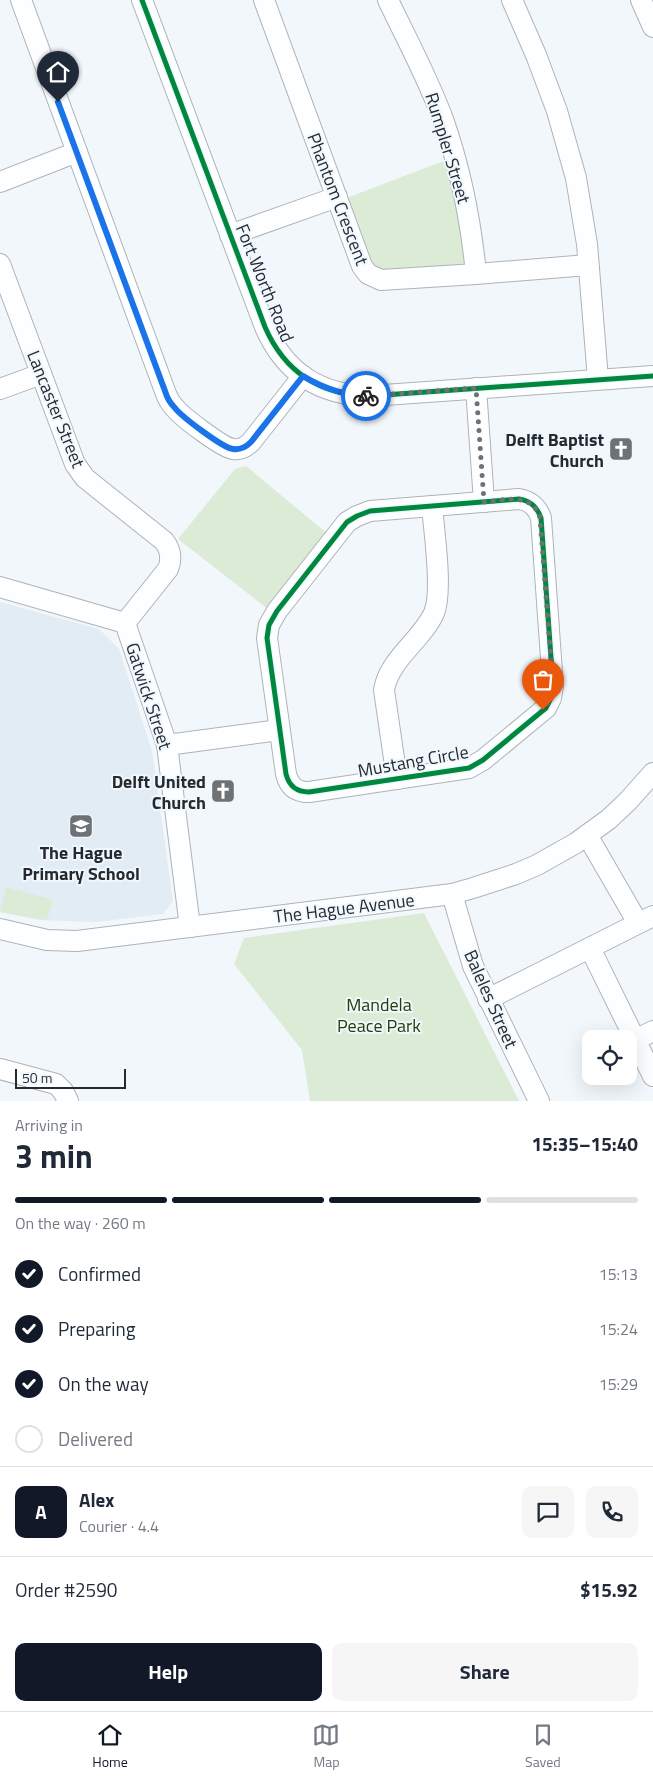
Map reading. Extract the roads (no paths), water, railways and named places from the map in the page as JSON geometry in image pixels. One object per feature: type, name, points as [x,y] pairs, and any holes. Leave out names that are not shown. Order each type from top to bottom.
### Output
[{"type":"street","points":[[21,0],[165,391],[176,410],[223,445],[232,450],[238,449],[247,446],[251,442],[303,376]]},
{"type":"street","name":"Fort Worth Road","points":[[142,0],[270,338],[284,359],[303,376],[328,390],[356,396],[653,376]]},
{"type":"street","name":"Phantom Crescent","points":[[264,0],[362,266],[372,277],[381,280],[588,265]]},
{"type":"street","name":"Rumpler Street","points":[[388,0],[431,89],[458,166],[472,230],[476,274]]},
{"type":"street","points":[[512,0],[553,101],[573,168],[587,244],[598,379]]},
{"type":"street","points":[[641,0],[653,27]]},
{"type":"street","points":[[0,182],[77,152]]},
{"type":"street","points":[[230,235],[336,197]]},
{"type":"street","name":"Lancaster Street","points":[[0,264],[78,470],[85,478],[164,541],[170,550],[168,569],[125,624]]},
{"type":"street","points":[[0,389],[41,374]]},
{"type":"street","points":[[476,388],[484,502]]},
{"type":"street","name":"Mustang Circle","points":[[523,500],[534,506],[539,514],[552,673],[553,690],[551,698],[543,710],[484,760],[474,766],[309,792],[299,791],[291,785],[287,778],[267,638],[269,625],[275,614],[350,520],[370,511],[432,506],[523,500]]},
{"type":"street","points":[[397,779],[385,697],[385,683],[393,669],[430,619],[436,607],[438,591],[432,506]]},
{"type":"street","name":"Gatwick Street","points":[[0,587],[125,624],[167,745],[190,927]]},
{"type":"street","points":[[167,745],[280,730]]},
{"type":"street","name":"The Hague Avenue","points":[[0,930],[48,940],[77,941],[452,894],[495,882],[557,855],[609,819],[653,773]]},
{"type":"street","points":[[488,999],[646,920],[587,835]]},
{"type":"street","name":"Baleles Street","points":[[452,894],[473,966],[539,1101]]},
{"type":"street","points":[[590,948],[630,1030]]},
{"type":"street","points":[[637,1039],[653,1031]]},
{"type":"street","points":[[637,1044],[653,1076]]},
{"type":"street","points":[[0,1068],[52,1082],[60,1088],[68,1101]]},
{"type":"place","name":"Delft Baptist Church","points":[[621,449]]},
{"type":"place","name":"Delft United Church","points":[[223,791]]},
{"type":"place","name":"The Hague Primary School","points":[[81,826]]},
{"type":"park label","name":"Mandela Peace Park","points":[[379,1014]]}]
